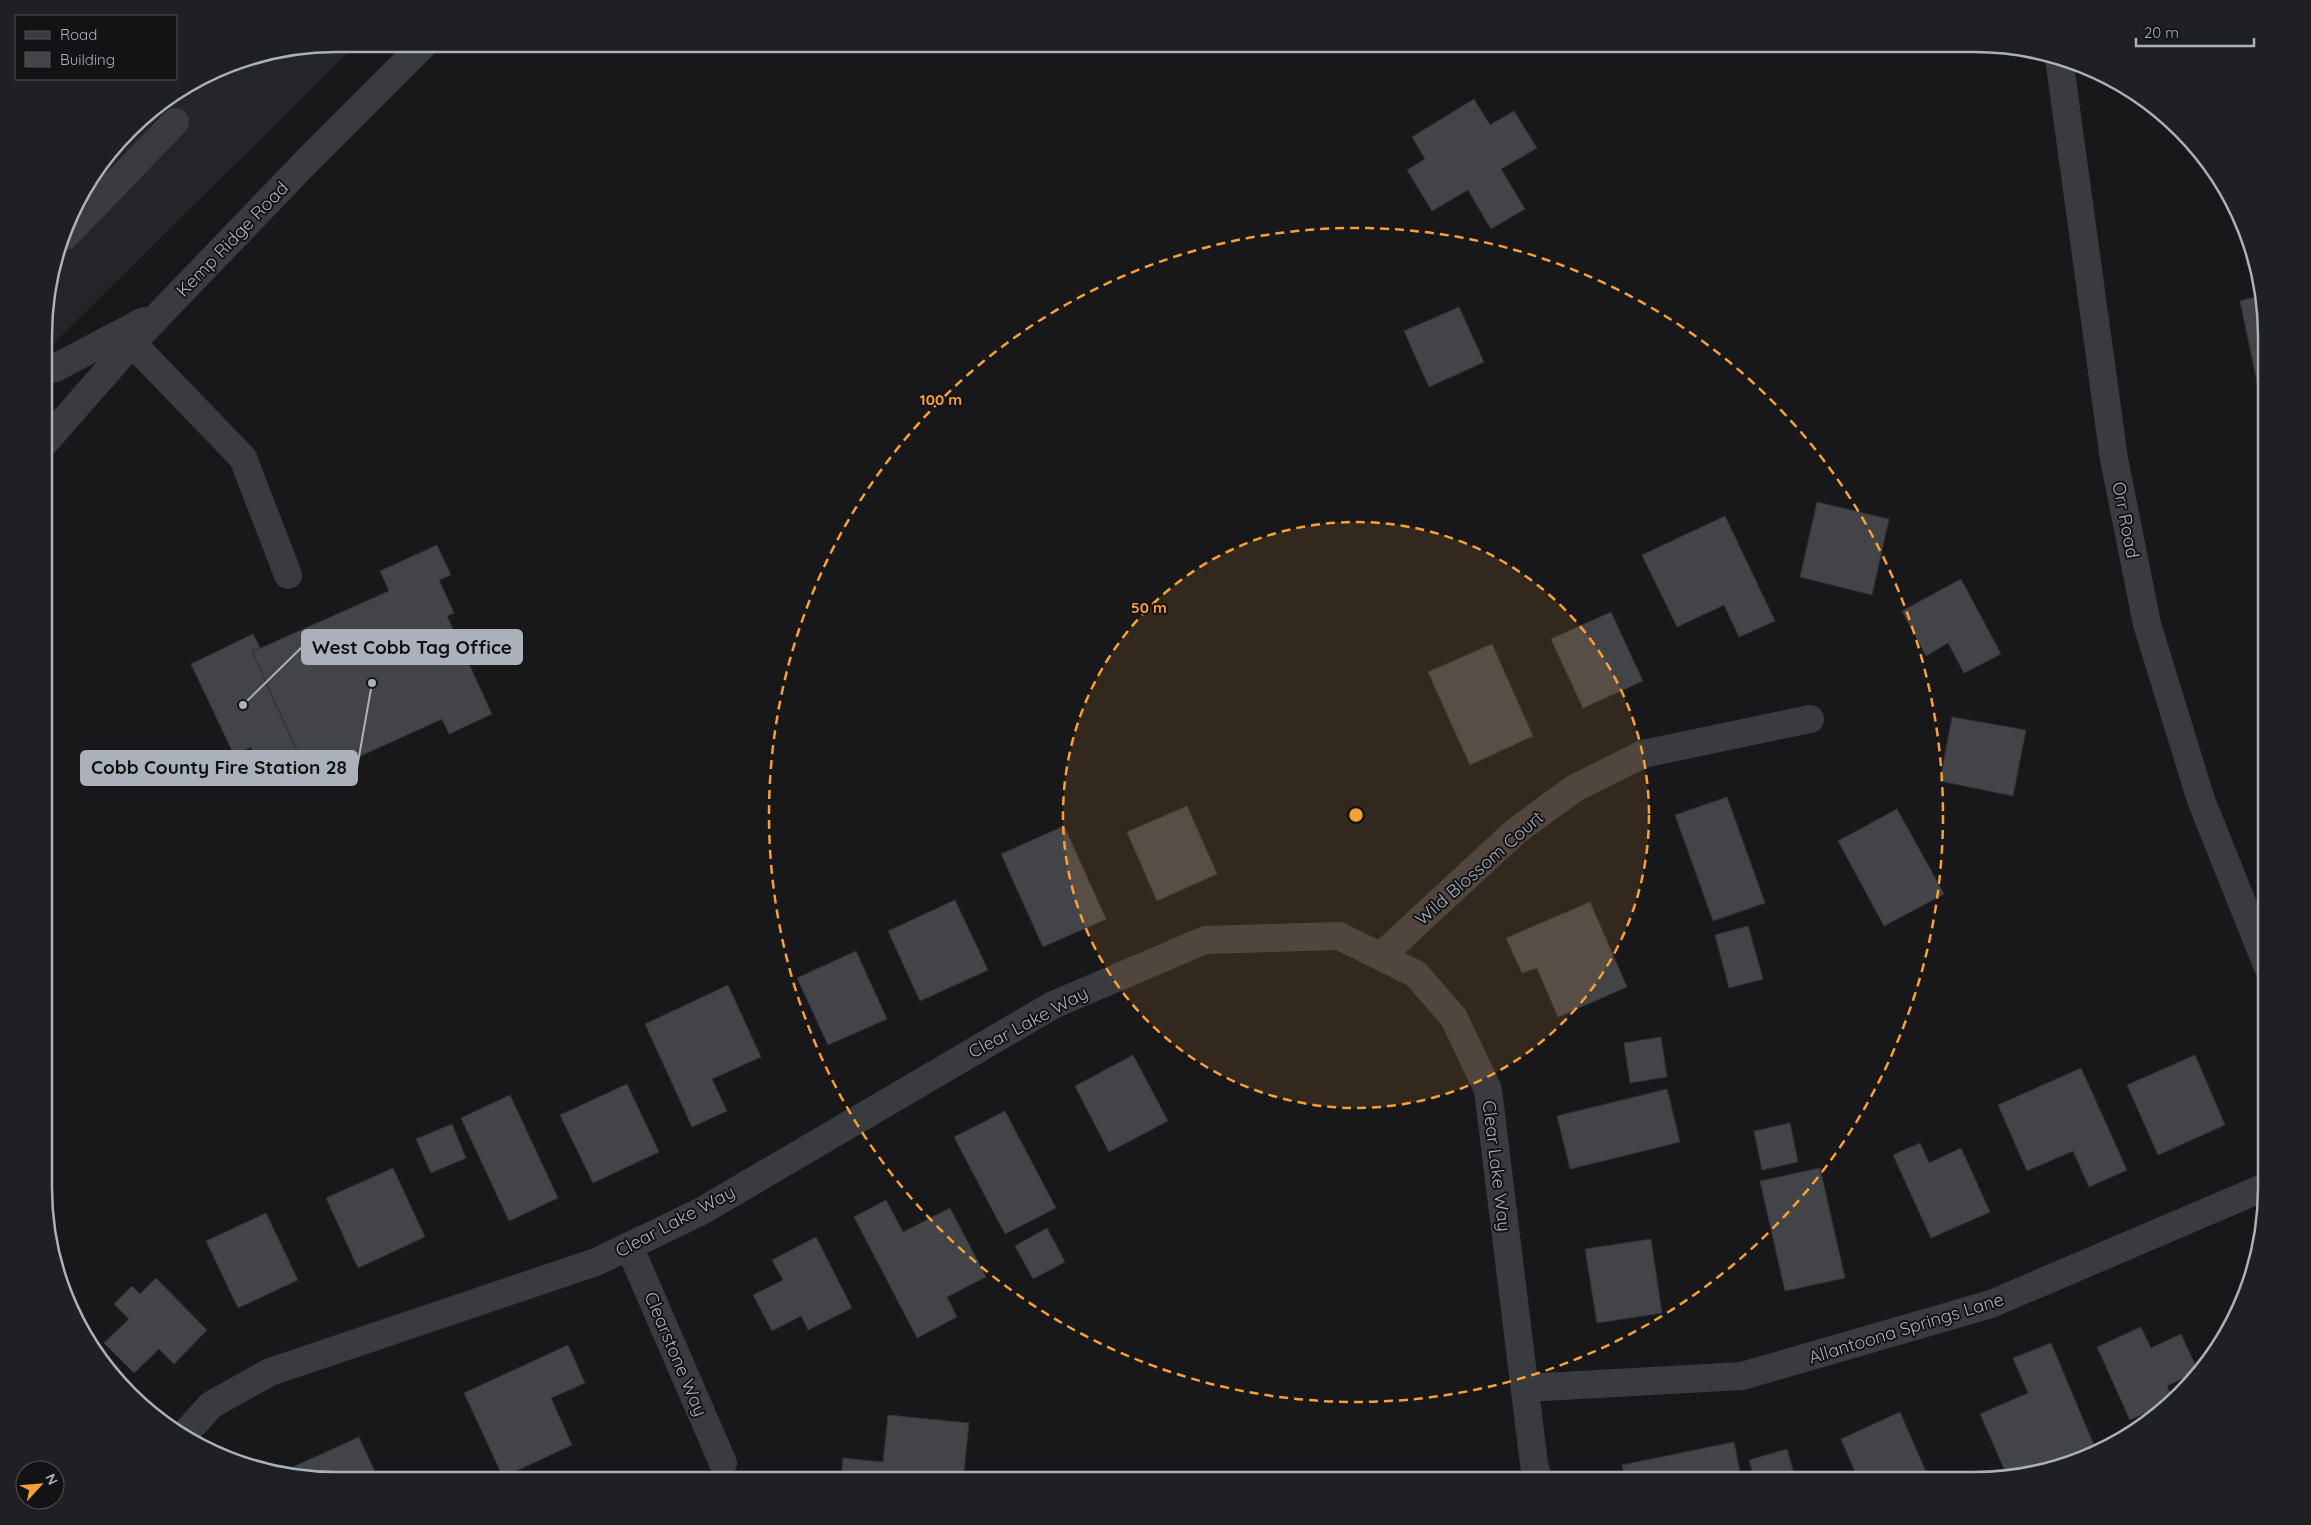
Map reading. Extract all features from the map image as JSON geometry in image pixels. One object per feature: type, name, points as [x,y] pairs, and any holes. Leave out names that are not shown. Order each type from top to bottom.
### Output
[{"type":"street","name":"Kemp Ridge Road","points":[[53,434],[162,311],[415,53]]},
{"type":"street","name":"Orr Road","points":[[2060,66],[2114,459],[2147,624],[2201,800],[2258,942]]},
{"type":"street","points":[[75,225],[175,122]]},
{"type":"street","points":[[53,368],[162,311]]},
{"type":"street","points":[[132,343],[243,458],[288,574]]},
{"type":"street","name":"Wild Blossom Court","points":[[1380,956],[1516,831],[1575,788],[1643,754],[1810,719]]},
{"type":"street","name":"Clear Lake Way","points":[[188,1430],[211,1405],[270,1372],[596,1262],[700,1212],[1053,1005],[1205,940],[1339,936],[1416,974],[1454,1018],[1488,1090],[1536,1472]]},
{"type":"street","name":"Allantoona Springs Lane","points":[[1525,1388],[1742,1376],[1992,1304],[2258,1190]]},
{"type":"street","name":"Clearstone Way","points":[[629,1246],[723,1463]]},
{"type":"shaded area","points":[[348,53],[53,344],[53,318],[58,281],[74,228],[100,179],[123,149],[149,123],[194,91],[228,74],[245,68],[263,62],[299,55]]},
{"type":"building","points":[[1474,99],[1490,125],[1514,111],[1537,148],[1501,169],[1525,209],[1491,229],[1468,190],[1432,211],[1407,170],[1425,159],[1412,137]]},
{"type":"building","points":[[2256,297],[2258,318],[2258,387],[2240,301]]},
{"type":"building","points":[[1459,307],[1484,362],[1429,387],[1404,331]]},
{"type":"building","points":[[1817,502],[1889,519],[1872,595],[1800,577]]},
{"type":"building","points":[[1725,516],[1775,621],[1739,637],[1724,605],[1677,627],[1642,555]]},
{"type":"building","points":[[437,545],[451,575],[439,580],[454,613],[447,616],[492,714],[449,734],[442,719],[310,779],[252,652],[389,591],[380,571]]},
{"type":"building","points":[[1961,579],[2001,654],[1964,673],[1948,643],[1926,656],[1902,611]]},
{"type":"building","points":[[1611,612],[1643,681],[1583,708],[1551,639]]},
{"type":"building","points":[[253,634],[260,648],[252,652],[301,760],[266,778],[251,747],[234,755],[191,664]]},
{"type":"building","points":[[1492,644],[1533,736],[1470,765],[1428,672]]},
{"type":"building","points":[[1952,717],[2026,730],[2013,796],[1940,781]]},
{"type":"building","points":[[1727,797],[1765,903],[1713,921],[1675,815]]},
{"type":"building","points":[[1187,806],[1217,874],[1157,901],[1127,832]]},
{"type":"building","points":[[1897,809],[1944,894],[1884,926],[1838,841]]},
{"type":"building","points":[[1064,826],[1106,919],[1043,947],[1001,854]]},
{"type":"building","points":[[955,900],[988,970],[920,1001],[888,931]]},
{"type":"building","points":[[1590,902],[1627,987],[1558,1017],[1537,968],[1522,973],[1506,938]]},
{"type":"building","points":[[1748,926],[1763,979],[1729,988],[1715,935]]},
{"type":"building","points":[[856,951],[887,1019],[828,1045],[797,978]]},
{"type":"building","points":[[728,985],[761,1057],[712,1079],[727,1111],[692,1127],[645,1024]]},
{"type":"building","points":[[1661,1037],[1667,1077],[1630,1083],[1624,1043]]},
{"type":"building","points":[[1133,1055],[1168,1121],[1109,1152],[1075,1086]]},
{"type":"building","points":[[2195,1055],[2225,1125],[2158,1155],[2127,1085]]},
{"type":"building","points":[[2081,1068],[2127,1170],[2089,1187],[2073,1151],[2027,1171],[1998,1105]]},
{"type":"building","points":[[627,1084],[659,1152],[593,1183],[560,1115]]},
{"type":"building","points":[[1667,1089],[1680,1142],[1570,1169],[1557,1116]]},
{"type":"building","points":[[510,1095],[558,1198],[509,1221],[461,1118]]},
{"type":"building","points":[[1005,1111],[1056,1208],[1005,1234],[954,1137]]},
{"type":"building","points":[[1790,1123],[1798,1162],[1762,1170],[1754,1131]]},
{"type":"building","points":[[452,1124],[466,1158],[431,1173],[416,1139]]},
{"type":"building","points":[[1920,1143],[1929,1163],[1961,1148],[1990,1212],[1931,1238],[1893,1155]]},
{"type":"building","points":[[393,1168],[425,1237],[358,1268],[326,1198]]},
{"type":"building","points":[[1820,1168],[1845,1278],[1785,1291],[1760,1181]]},
{"type":"building","points":[[886,1200],[903,1232],[950,1208],[986,1277],[947,1297],[957,1317],[917,1338],[854,1217]]},
{"type":"building","points":[[266,1213],[298,1280],[238,1308],[206,1241]]},
{"type":"building","points":[[1047,1228],[1065,1262],[1033,1279],[1015,1246]]},
{"type":"building","points":[[816,1237],[852,1308],[808,1330],[801,1316],[772,1331],[753,1295],[783,1280],[772,1260]]},
{"type":"building","points":[[1651,1239],[1662,1313],[1597,1323],[1585,1249]]},
{"type":"building","points":[[156,1278],[207,1330],[174,1364],[159,1349],[134,1373],[104,1343],[129,1319],[114,1304],[132,1286],[140,1294]]},
{"type":"building","points":[[2141,1327],[2151,1348],[2181,1334],[2196,1366],[2188,1376],[2167,1386],[2170,1394],[2162,1402],[2153,1409],[2130,1420],[2097,1347]]},
{"type":"building","points":[[2051,1343],[2094,1445],[2048,1463],[2005,1471],[1980,1414],[2028,1393],[2013,1358]]},
{"type":"building","points":[[568,1345],[585,1383],[551,1398],[572,1445],[514,1472],[501,1472],[464,1393]]},
{"type":"building","points":[[1900,1412],[1926,1472],[1855,1472],[1841,1439]]},
{"type":"building","points":[[888,1415],[969,1423],[964,1472],[842,1472],[843,1458],[883,1462]]},
{"type":"building","points":[[359,1437],[375,1472],[318,1472],[290,1468]]},
{"type":"building","points":[[1734,1442],[1740,1472],[1624,1472],[1622,1465]]},
{"type":"building","points":[[1787,1449],[1793,1472],[1752,1472],[1749,1460]]},
{"type":"place","name":"Cobb County Fire Station 28","points":[[372,683]]},
{"type":"place","name":"West Cobb Tag Office","points":[[243,705]]}]
